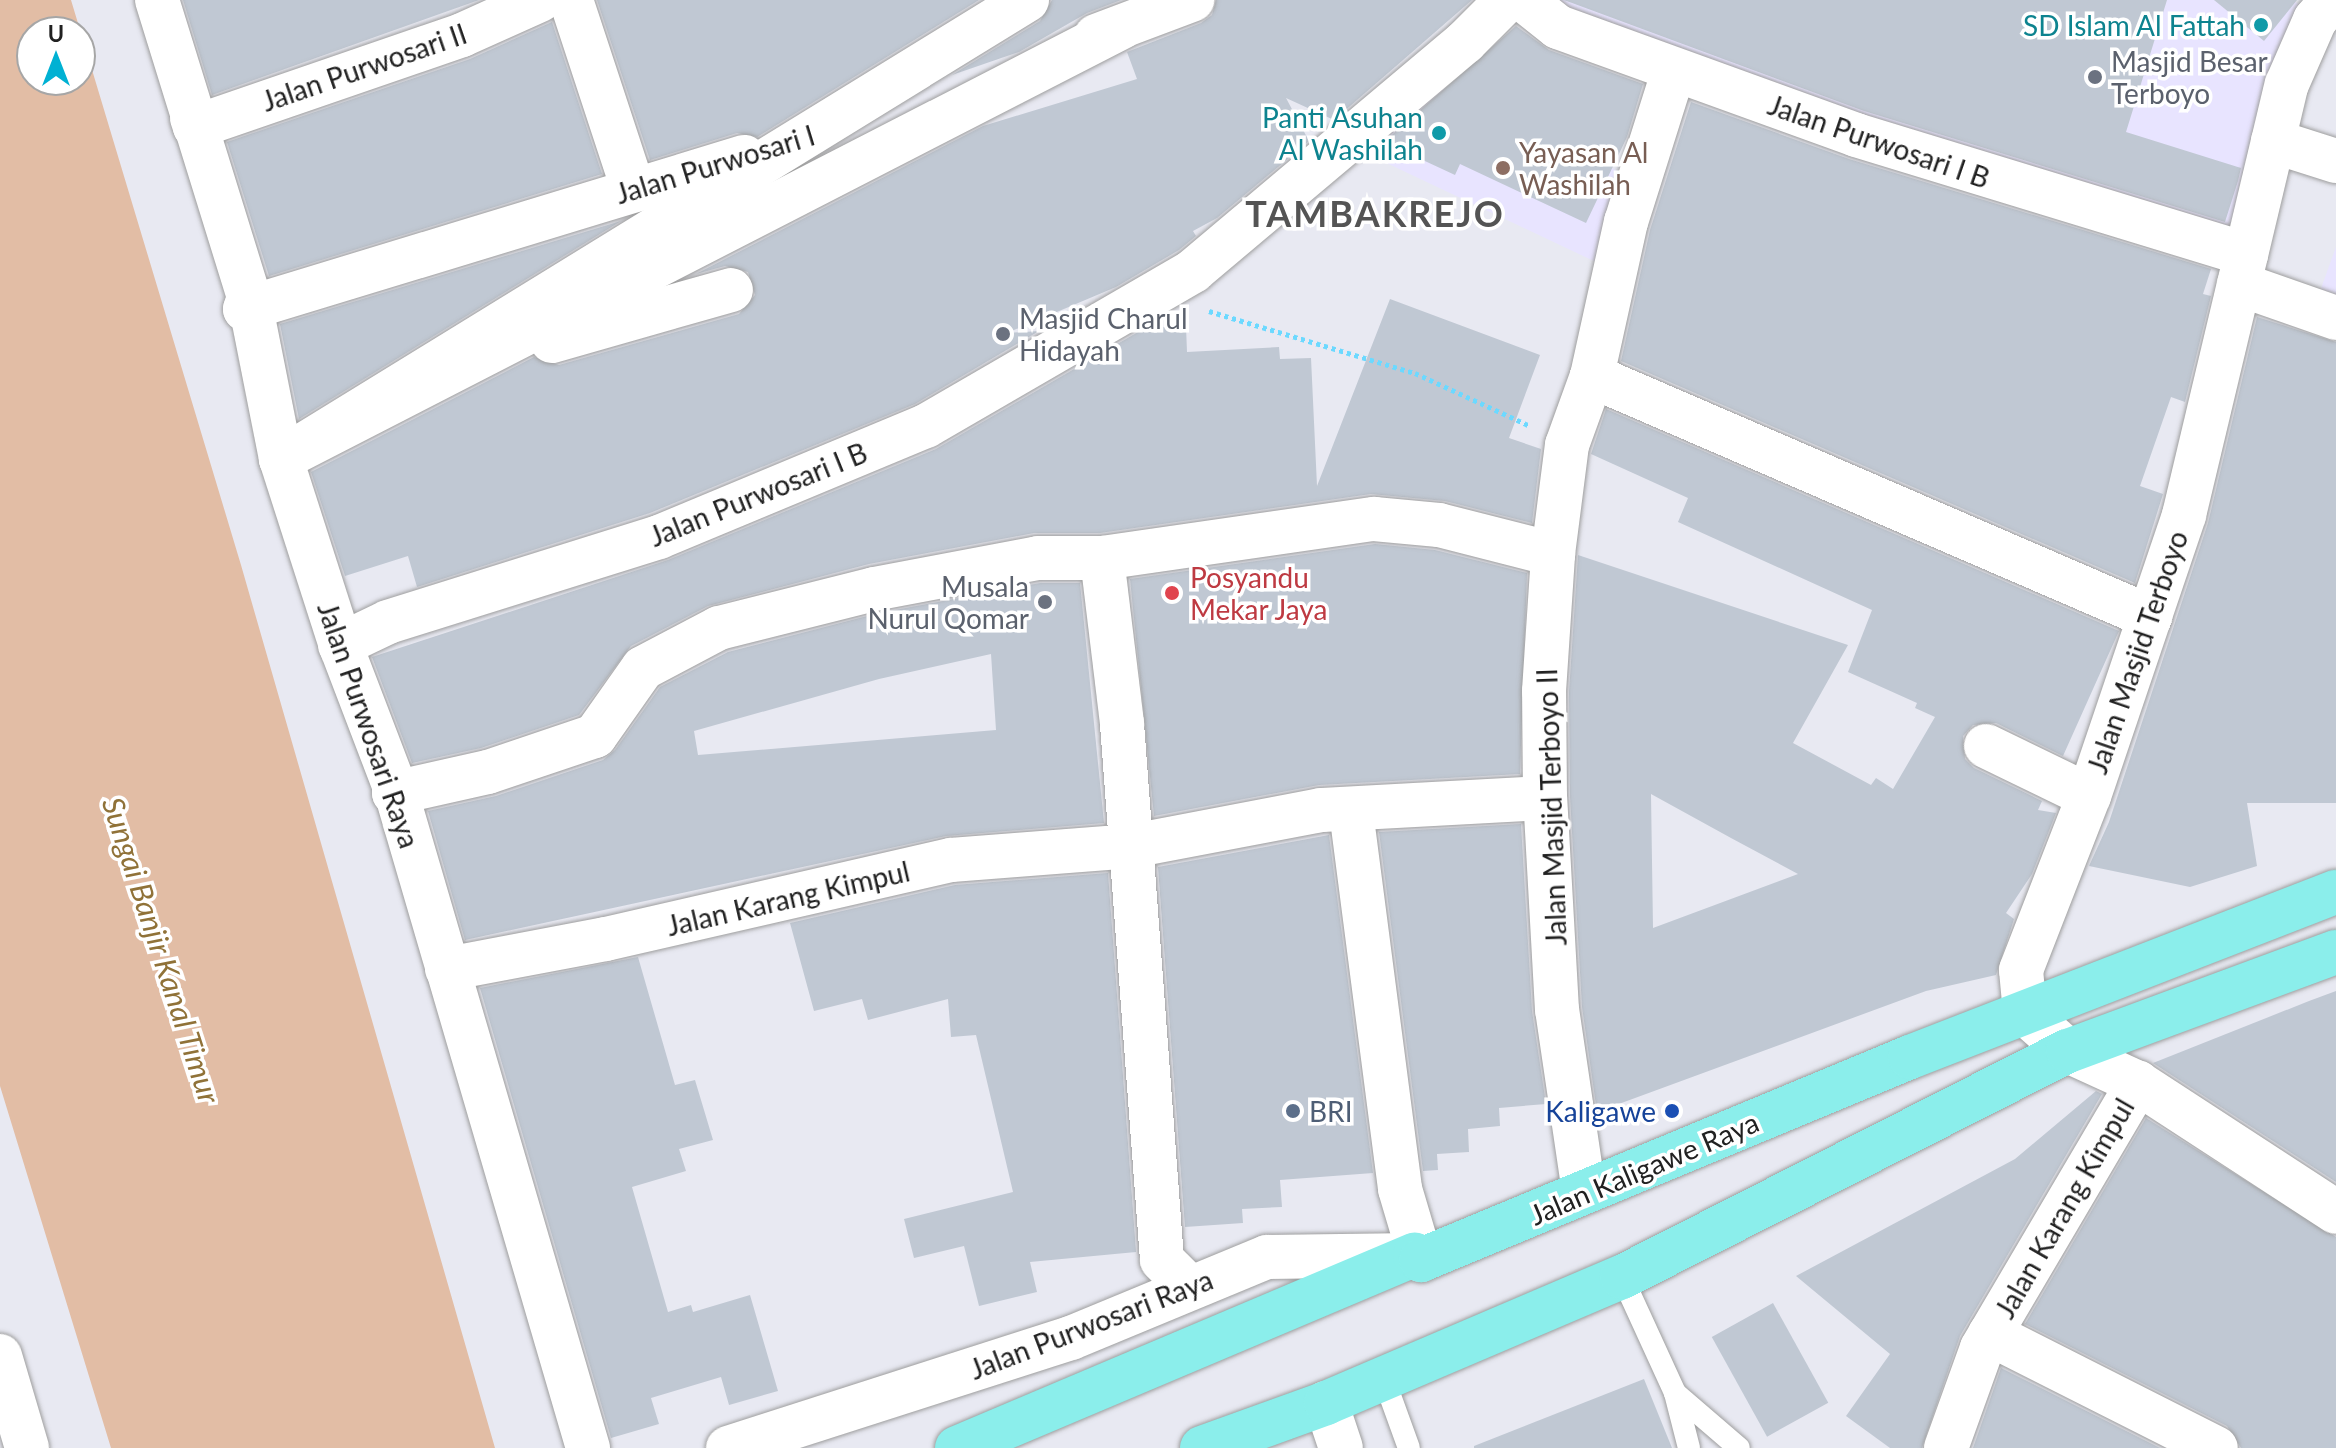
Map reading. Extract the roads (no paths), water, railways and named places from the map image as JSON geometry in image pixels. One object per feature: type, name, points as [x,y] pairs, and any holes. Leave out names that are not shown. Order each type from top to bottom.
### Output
[{"type":"highway","name":"Jalan Kaligawe Raya","points":[[957,1448],[2025,1013],[2336,892]]},
{"type":"highway","points":[[1202,1448],[1326,1403],[1622,1277],[2068,1051],[2336,952]]},
{"type":"street","name":"Jalan Purwosari Raya","points":[[157,0],[249,297],[281,459],[340,645],[394,785],[588,1448]]},
{"type":"street","name":"Jalan Purwosari II","points":[[192,118],[195,127],[462,35],[540,0]]},
{"type":"street","points":[[571,0],[633,189]]},
{"type":"street","points":[[281,459],[1027,0]]},
{"type":"street","name":"Jalan Purwosari I","points":[[249,297],[245,309],[802,140],[1192,0]]},
{"type":"street","name":"Jalan Purwosari I B","points":[[340,645],[388,622],[659,537],[926,426],[1193,271],[1465,42],[1507,0]]},
{"type":"street","name":"Jalan Purwosari I B","points":[[1524,0],[1558,27],[1856,135],[2242,269]]},
{"type":"street","name":"Jalan Masjid Terboyo","points":[[2025,1013],[2021,970],[2089,796],[2184,515],[2287,84],[2315,20],[2332,0]]},
{"type":"street","points":[[281,459],[1122,27]]},
{"type":"street","name":"Jalan Masjid Terboyo II","points":[[1584,1192],[1557,1010],[1545,798],[1544,691],[1553,554],[1567,445],[1592,376],[1626,222],[1674,70]]},
{"type":"street","points":[[2273,141],[2336,161]]},
{"type":"street","points":[[2242,269],[2336,318]]},
{"type":"street","points":[[281,459],[372,398],[731,290]]},
{"type":"street","points":[[1592,376],[2150,617]]},
{"type":"street","points":[[394,785],[394,793],[488,772],[595,736],[643,668],[675,651],[719,628],[874,589],[1038,558],[1102,558],[1374,519],[1439,525],[1553,554]]},
{"type":"street","points":[[1102,558],[1132,846],[1162,1260],[1189,1287]]},
{"type":"street","points":[[1986,746],[2089,796]]},
{"type":"street","name":"Jalan Karang Kimpul","points":[[447,969],[606,939],[951,860],[1132,846],[1321,810],[1351,811],[1437,801],[1545,798]]},
{"type":"street","points":[[1351,811],[1400,1189],[1418,1258]]},
{"type":"street","name":"Jalan Karang Kimpul","points":[[2025,1013],[2068,1051],[2138,1083],[2336,1212]]},
{"type":"street","name":"Jalan Karang Kimpul","points":[[1946,1448],[1990,1334],[2138,1083]]},
{"type":"street","name":"Jalan Purwosari Raya","points":[[728,1448],[1071,1338],[1267,1257],[1418,1258]]},
{"type":"street","name":"Jalan Karang Kimpul","points":[[1990,1334],[2216,1448]]},
{"type":"street","points":[[0,1356],[27,1448]]},
{"type":"street","points":[[1326,1403],[1341,1448]]},
{"type":"lane","points":[[1622,1277],[1675,1393],[1689,1448]]},
{"type":"lane","points":[[1384,1379],[1409,1448]]},
{"type":"lane","points":[[1675,1393],[1739,1448]]},
{"type":"water","name":"Sungai Banjir Kanal Timur","points":[[0,0],[71,0],[76,16],[16,16],[16,96],[96,96],[96,83],[241,565],[495,1448],[111,1448],[0,1086]]},
{"type":"place","name":"SD Islam Al Fattah","points":[[2261,25]]},
{"type":"place","name":"Masjid Besar Terboyo","points":[[2095,77]]},
{"type":"place","name":"Panti Asuhan Al Washilah","points":[[1439,133]]},
{"type":"place","name":"Yayasan Al Washilah","points":[[1503,168]]},
{"type":"place","name":"Masjid Charul Hidayah","points":[[1003,334]]},
{"type":"place","name":"Posyandu Mekar Jaya","points":[[1172,593]]},
{"type":"place","name":"Musala Nurul Qomar","points":[[1045,602]]},
{"type":"place","name":"BRI","points":[[1293,1111]]},
{"type":"place","name":"Kaligawe","points":[[1672,1111]]},
{"type":"district","name":"TAMBAKREJO","points":[[1375,214]]}]
